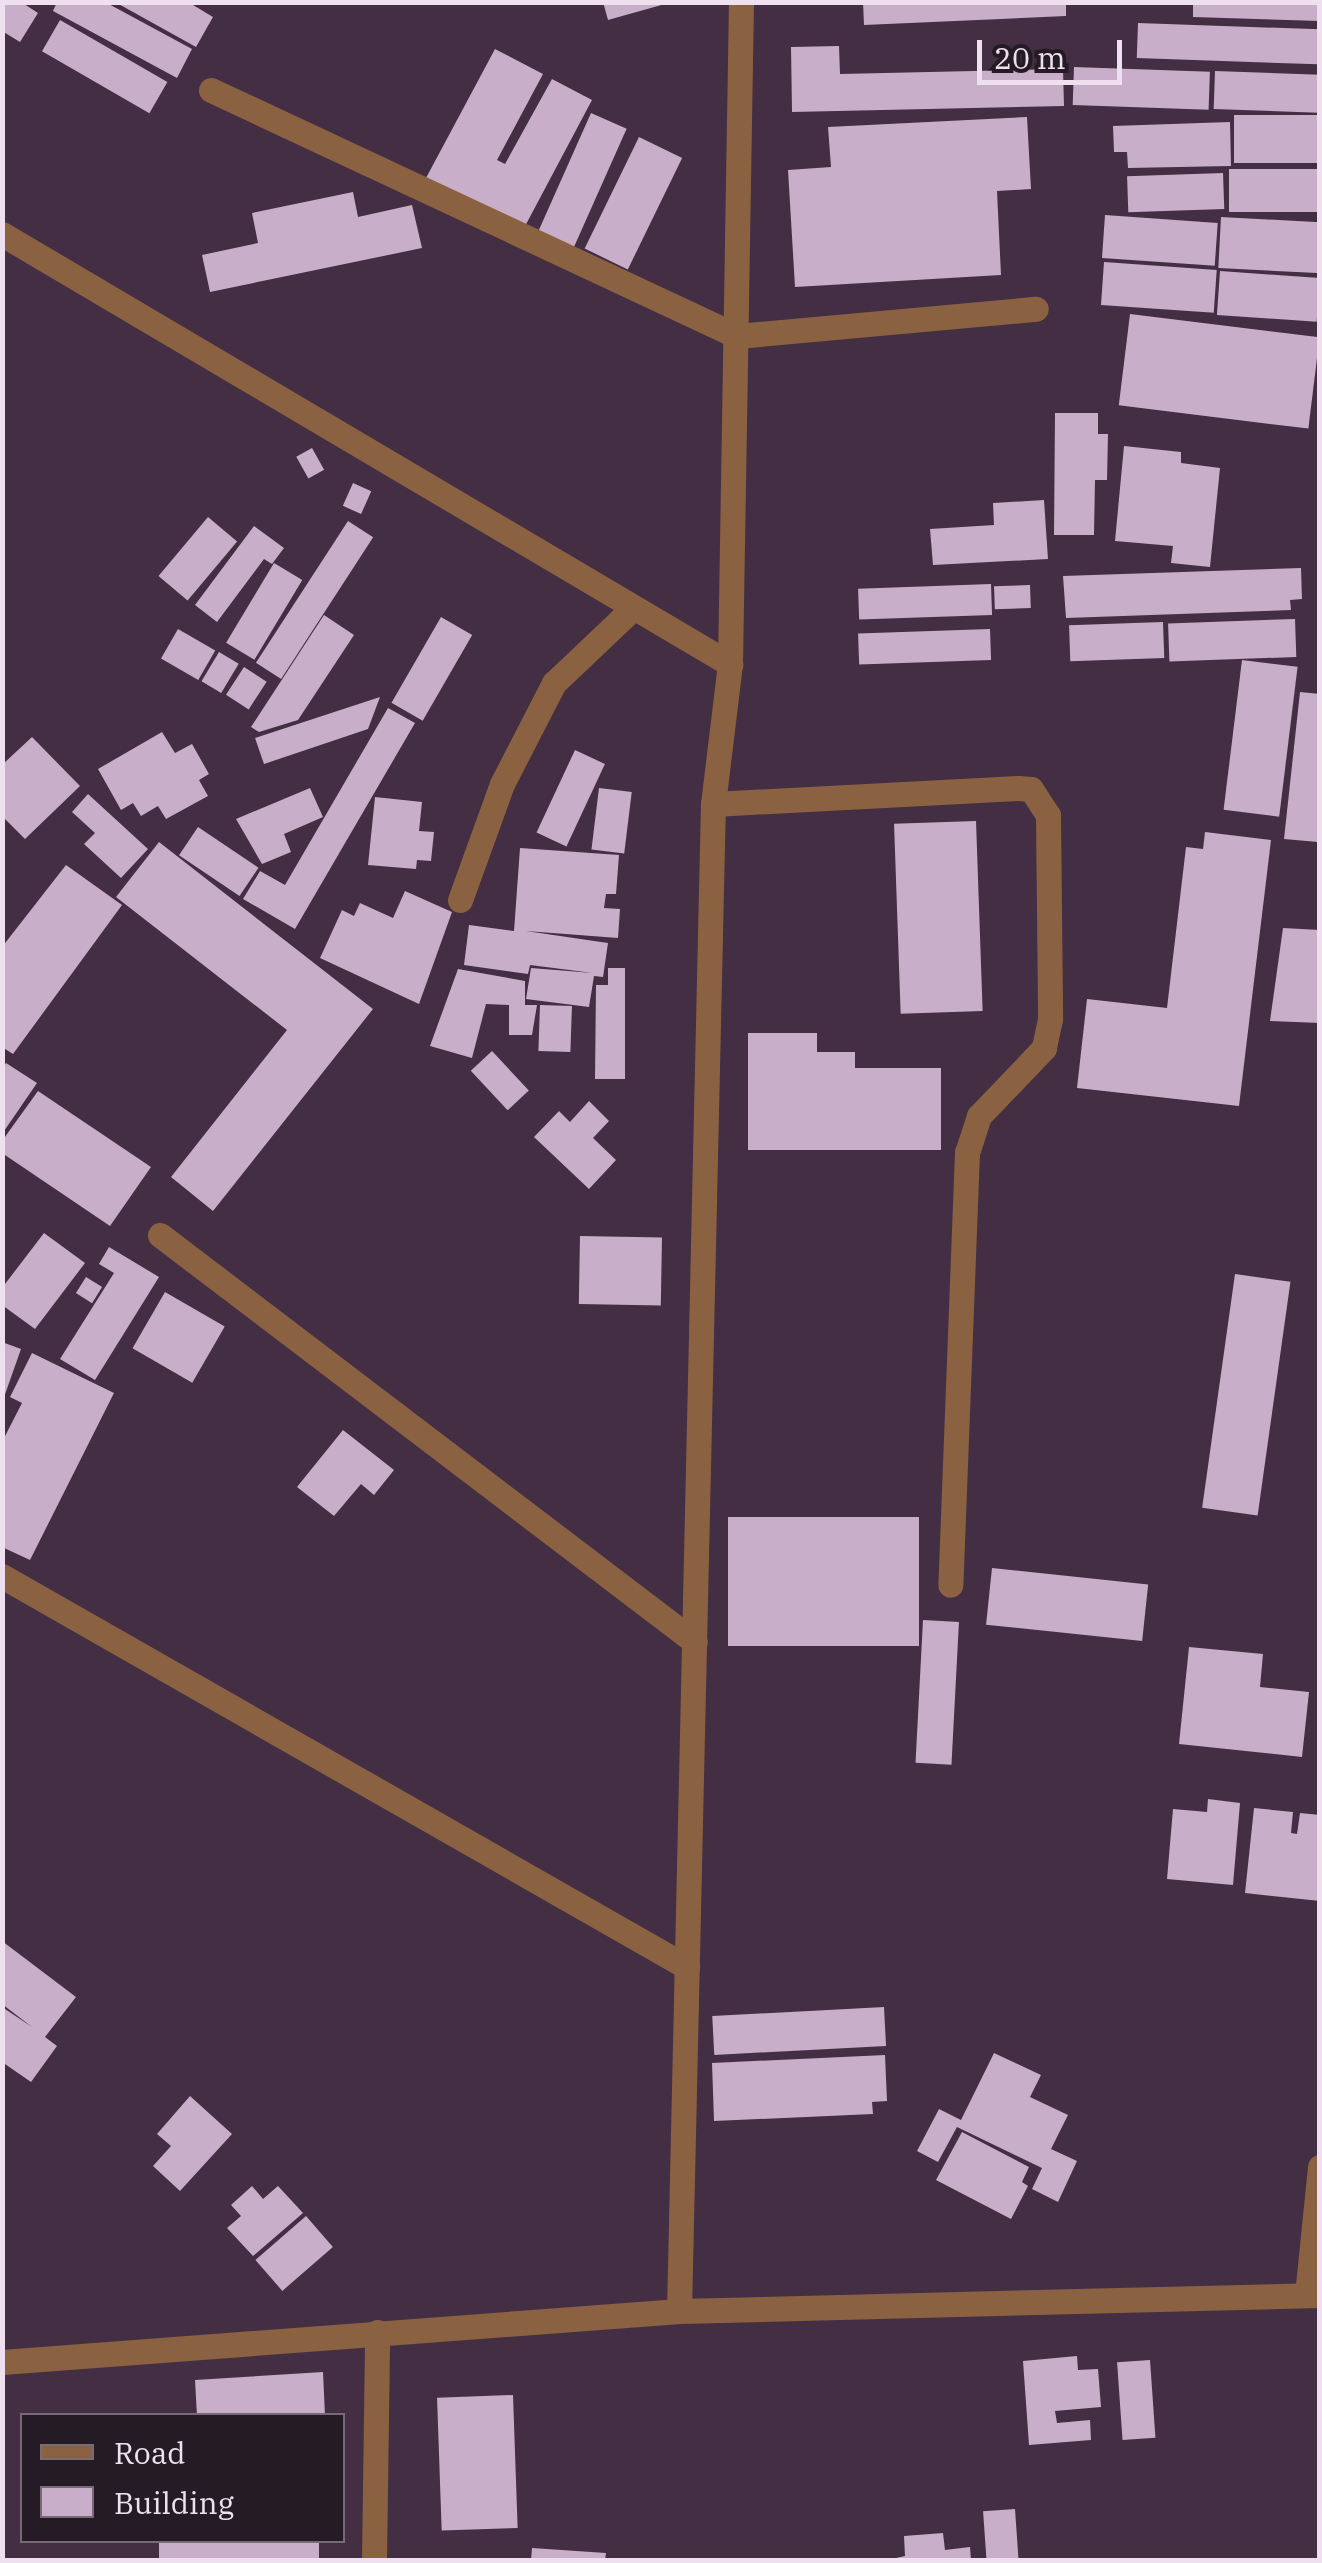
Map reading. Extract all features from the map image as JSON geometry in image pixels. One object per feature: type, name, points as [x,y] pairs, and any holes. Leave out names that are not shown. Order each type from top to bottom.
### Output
[{"type":"street","points":[[679,2310],[713,804],[730,664],[740,2]]},
{"type":"street","points":[[211,90],[737,336],[1036,309]]},
{"type":"street","points":[[2,234],[631,610],[730,664]]},
{"type":"street","points":[[460,900],[502,784],[554,682],[631,610]]},
{"type":"street","points":[[713,804],[1018,788],[1031,789],[1048,814],[1050,1019],[1044,1048],[979,1116],[967,1152],[950,1585]]},
{"type":"street","points":[[160,1235],[695,1642]]},
{"type":"street","points":[[2,1576],[687,1967]]},
{"type":"street","points":[[2,2362],[679,2310],[1313,2295],[1320,2166]]},
{"type":"street","points":[[374,2560],[377,2332]]},
{"type":"building","points":[[2,2],[21,2],[38,13],[20,42],[2,31]]},
{"type":"building","points":[[57,2],[105,2],[192,49],[177,78],[53,11]]},
{"type":"building","points":[[115,2],[188,2],[213,17],[196,47]]},
{"type":"building","points":[[603,2],[665,2],[665,4],[608,20]]},
{"type":"building","points":[[863,2],[1066,2],[1066,16],[864,25]]},
{"type":"building","points":[[1193,2],[1320,2],[1320,21],[1193,17]]},
{"type":"building","points":[[60,20],[167,82],[149,113],[42,51]]},
{"type":"building","points":[[1138,23],[1320,29],[1319,64],[1137,58]]},
{"type":"building","points":[[839,46],[840,74],[1063,69],[1064,106],[792,112],[791,47]]},
{"type":"building","points":[[495,49],[543,74],[497,160],[505,164],[552,79],[592,100],[523,230],[426,178]]},
{"type":"building","points":[[1074,67],[1210,72],[1209,110],[1073,105]]},
{"type":"building","points":[[1215,71],[1320,75],[1319,113],[1214,109]]},
{"type":"building","points":[[591,113],[627,129],[574,248],[538,232]]},
{"type":"building","points":[[1234,115],[1320,115],[1320,163],[1234,163]]},
{"type":"building","points":[[1027,117],[1031,189],[997,191],[1001,275],[795,287],[788,170],[831,167],[828,127]]},
{"type":"building","points":[[1230,122],[1231,166],[1128,168],[1127,152],[1114,152],[1113,126]]},
{"type":"building","points":[[639,137],[682,158],[628,269],[585,248]]},
{"type":"building","points":[[1229,169],[1320,169],[1320,212],[1229,212]]},
{"type":"building","points":[[1223,173],[1224,209],[1128,212],[1127,176]]},
{"type":"building","points":[[353,192],[358,217],[412,205],[422,248],[210,292],[202,255],[258,243],[252,213]]},
{"type":"building","points":[[1105,215],[1218,223],[1215,266],[1102,258]]},
{"type":"building","points":[[1221,217],[1320,222],[1317,273],[1218,268]]},
{"type":"building","points":[[1104,262],[1217,270],[1214,313],[1101,305]]},
{"type":"building","points":[[1220,271],[1320,278],[1317,322],[1217,315]]},
{"type":"building","points":[[1130,314],[1320,337],[1308,429],[1119,405]]},
{"type":"building","points":[[1055,413],[1098,413],[1098,434],[1108,434],[1107,480],[1095,480],[1094,535],[1054,535]]},
{"type":"building","points":[[1124,446],[1181,452],[1181,463],[1220,468],[1210,567],[1171,563],[1173,546],[1115,541]]},
{"type":"building","points":[[312,448],[324,470],[308,479],[296,457]]},
{"type":"building","points":[[353,483],[371,491],[361,514],[343,506]]},
{"type":"building","points":[[1044,500],[1048,559],[933,565],[930,529],[994,525],[993,503]]},
{"type":"building","points":[[208,517],[237,541],[188,600],[159,576]]},
{"type":"building","points":[[348,521],[373,537],[281,679],[256,663]]},
{"type":"building","points":[[254,526],[284,548],[272,564],[264,559],[217,622],[195,605]]},
{"type":"building","points":[[274,563],[302,580],[254,660],[226,643]]},
{"type":"building","points":[[1301,568],[1302,599],[1290,600],[1291,610],[1066,618],[1063,576]]},
{"type":"building","points":[[991,584],[992,615],[859,620],[858,589]]},
{"type":"building","points":[[1030,585],[1031,608],[995,609],[994,586]]},
{"type":"building","points":[[324,615],[354,635],[298,720],[259,732],[251,727]]},
{"type":"building","points":[[441,617],[472,635],[423,721],[392,703]]},
{"type":"building","points":[[1295,619],[1296,657],[1169,661],[1168,623]]},
{"type":"building","points":[[1163,622],[1164,658],[1070,661],[1069,625]]},
{"type":"building","points":[[178,629],[215,650],[198,680],[161,658]]},
{"type":"building","points":[[990,629],[991,660],[859,665],[858,634]]},
{"type":"building","points":[[219,652],[239,664],[221,693],[201,681]]},
{"type":"building","points":[[1242,660],[1298,667],[1279,817],[1224,810]]},
{"type":"building","points":[[244,667],[267,682],[249,709],[226,695]]},
{"type":"building","points":[[1300,692],[1320,694],[1318,842],[1284,839]]},
{"type":"building","points":[[380,697],[368,729],[264,764],[255,738]]},
{"type":"building","points":[[388,708],[415,723],[295,929],[243,899],[260,871],[285,885]]},
{"type":"building","points":[[162,732],[175,753],[192,744],[209,774],[199,780],[208,796],[166,819],[158,806],[141,816],[133,803],[121,810],[98,769]]},
{"type":"building","points":[[32,737],[80,786],[25,839],[2,816],[2,765]]},
{"type":"building","points":[[575,750],[605,764],[566,846],[537,832]]},
{"type":"building","points":[[310,788],[323,817],[284,834],[291,852],[262,864],[236,819]]},
{"type":"building","points":[[599,788],[632,792],[624,854],[591,850]]},
{"type":"building","points":[[88,794],[148,849],[121,878],[84,844],[95,833],[72,812]]},
{"type":"building","points":[[375,797],[422,802],[419,831],[434,832],[431,861],[417,860],[416,869],[368,865]]},
{"type":"building","points":[[976,821],[983,1011],[901,1014],[894,824]]},
{"type":"building","points":[[198,827],[259,868],[240,896],[179,855]]},
{"type":"building","points":[[1205,832],[1271,840],[1239,1106],[1077,1088],[1087,999],[1167,1008],[1186,847],[1203,849]]},
{"type":"building","points":[[159,842],[373,1009],[213,1211],[171,1177],[287,1030],[116,897]]},
{"type":"building","points":[[520,848],[619,855],[616,894],[606,894],[604,908],[620,909],[618,938],[526,931],[608,943],[603,977],[594,976],[589,1007],[526,999],[531,968],[593,973],[530,965],[528,974],[464,965],[469,925],[514,931]]},
{"type":"building","points":[[66,865],[122,905],[13,1054],[2,1047],[2,947]]},
{"type":"building","points":[[405,891],[452,912],[419,1004],[320,958],[342,910],[354,916],[360,903],[393,918]]},
{"type":"building","points":[[1283,928],[1320,930],[1320,1023],[1270,1021]]},
{"type":"building","points":[[608,968],[625,968],[625,1079],[595,1079],[596,985],[608,985]]},
{"type":"building","points":[[458,969],[525,981],[525,1005],[537,1005],[532,1035],[509,1035],[509,1005],[486,1004],[472,1058],[430,1046]]},
{"type":"building","points":[[540,1005],[572,1006],[570,1052],[538,1051]]},
{"type":"building","points":[[748,1033],[817,1033],[817,1052],[855,1052],[855,1068],[941,1068],[941,1150],[748,1150]]},
{"type":"building","points":[[492,1051],[529,1090],[508,1110],[471,1071]]},
{"type":"building","points":[[6,1063],[37,1083],[2,1134],[2,1069]]},
{"type":"building","points":[[38,1091],[151,1167],[110,1226],[2,1153],[2,1141]]},
{"type":"building","points":[[589,1101],[609,1121],[593,1138],[616,1160],[589,1189],[534,1137],[559,1111],[570,1122]]},
{"type":"building","points":[[44,1233],[85,1263],[35,1329],[2,1305],[2,1288]]},
{"type":"building","points":[[580,1236],[662,1237],[661,1305],[579,1304]]},
{"type":"building","points":[[109,1247],[159,1277],[95,1380],[60,1359],[114,1273],[99,1264]]},
{"type":"building","points":[[1235,1274],[1290,1282],[1258,1515],[1202,1508]]},
{"type":"building","points":[[86,1277],[102,1287],[92,1303],[76,1293]]},
{"type":"building","points":[[165,1292],[225,1326],[192,1383],[132,1348]]},
{"type":"building","points":[[2,1342],[21,1349],[3,1400],[2,1400]]},
{"type":"building","points":[[32,1353],[114,1393],[30,1560],[2,1547],[2,1442],[22,1403],[10,1397]]},
{"type":"building","points":[[343,1430],[394,1470],[374,1495],[361,1484],[334,1516],[297,1487]]},
{"type":"building","points":[[728,1517],[919,1517],[919,1646],[728,1646]]},
{"type":"building","points":[[992,1568],[1148,1584],[1142,1641],[986,1625]]},
{"type":"building","points":[[923,1620],[959,1622],[951,1765],[916,1763]]},
{"type":"building","points":[[1189,1647],[1263,1654],[1260,1687],[1309,1692],[1302,1757],[1179,1744]]},
{"type":"building","points":[[1208,1799],[1240,1803],[1233,1885],[1167,1879],[1173,1809],[1207,1812]]},
{"type":"building","points":[[1254,1808],[1293,1812],[1291,1833],[1297,1834],[1300,1813],[1320,1815],[1320,1901],[1245,1893]]},
{"type":"building","points":[[2,1941],[76,1997],[45,2037],[57,2046],[31,2082],[2,2062],[2,2007],[32,2027],[2,2004]]},
{"type":"building","points":[[884,2007],[886,2046],[714,2055],[712,2016]]},
{"type":"building","points":[[994,2053],[1041,2075],[1030,2097],[1068,2115],[1051,2149],[1077,2161],[1058,2202],[1032,2189],[1042,2168],[957,2127],[938,2162],[917,2151],[939,2109],[961,2120]]},
{"type":"building","points":[[885,2055],[887,2101],[872,2102],[873,2114],[714,2121],[712,2063]]},
{"type":"building","points":[[190,2096],[232,2134],[180,2191],[153,2166],[171,2146],[157,2134]]},
{"type":"building","points":[[962,2132],[1029,2167],[1022,2182],[1028,2186],[1011,2219],[936,2180]]},
{"type":"building","points":[[252,2186],[263,2199],[278,2186],[303,2213],[253,2256],[227,2228],[241,2216],[231,2205]]},
{"type":"building","points":[[306,2216],[333,2247],[282,2291],[255,2260]]},
{"type":"building","points":[[1077,2356],[1078,2370],[1098,2369],[1101,2407],[1055,2411],[1057,2423],[1090,2420],[1091,2440],[1029,2445],[1023,2361]]},
{"type":"building","points":[[1150,2360],[1155,2438],[1123,2440],[1117,2362]]},
{"type":"building","points":[[323,2372],[325,2413],[197,2413],[195,2380]]},
{"type":"building","points":[[513,2395],[518,2528],[442,2531],[437,2398]]},
{"type":"building","points":[[1015,2509],[1019,2560],[986,2560],[983,2511]]},
{"type":"building","points":[[943,2533],[945,2550],[970,2547],[971,2560],[887,2560],[905,2556],[904,2536]]},
{"type":"building","points":[[159,2543],[319,2543],[319,2560],[159,2560]]},
{"type":"building","points":[[532,2548],[606,2553],[605,2560],[531,2560]]}]
